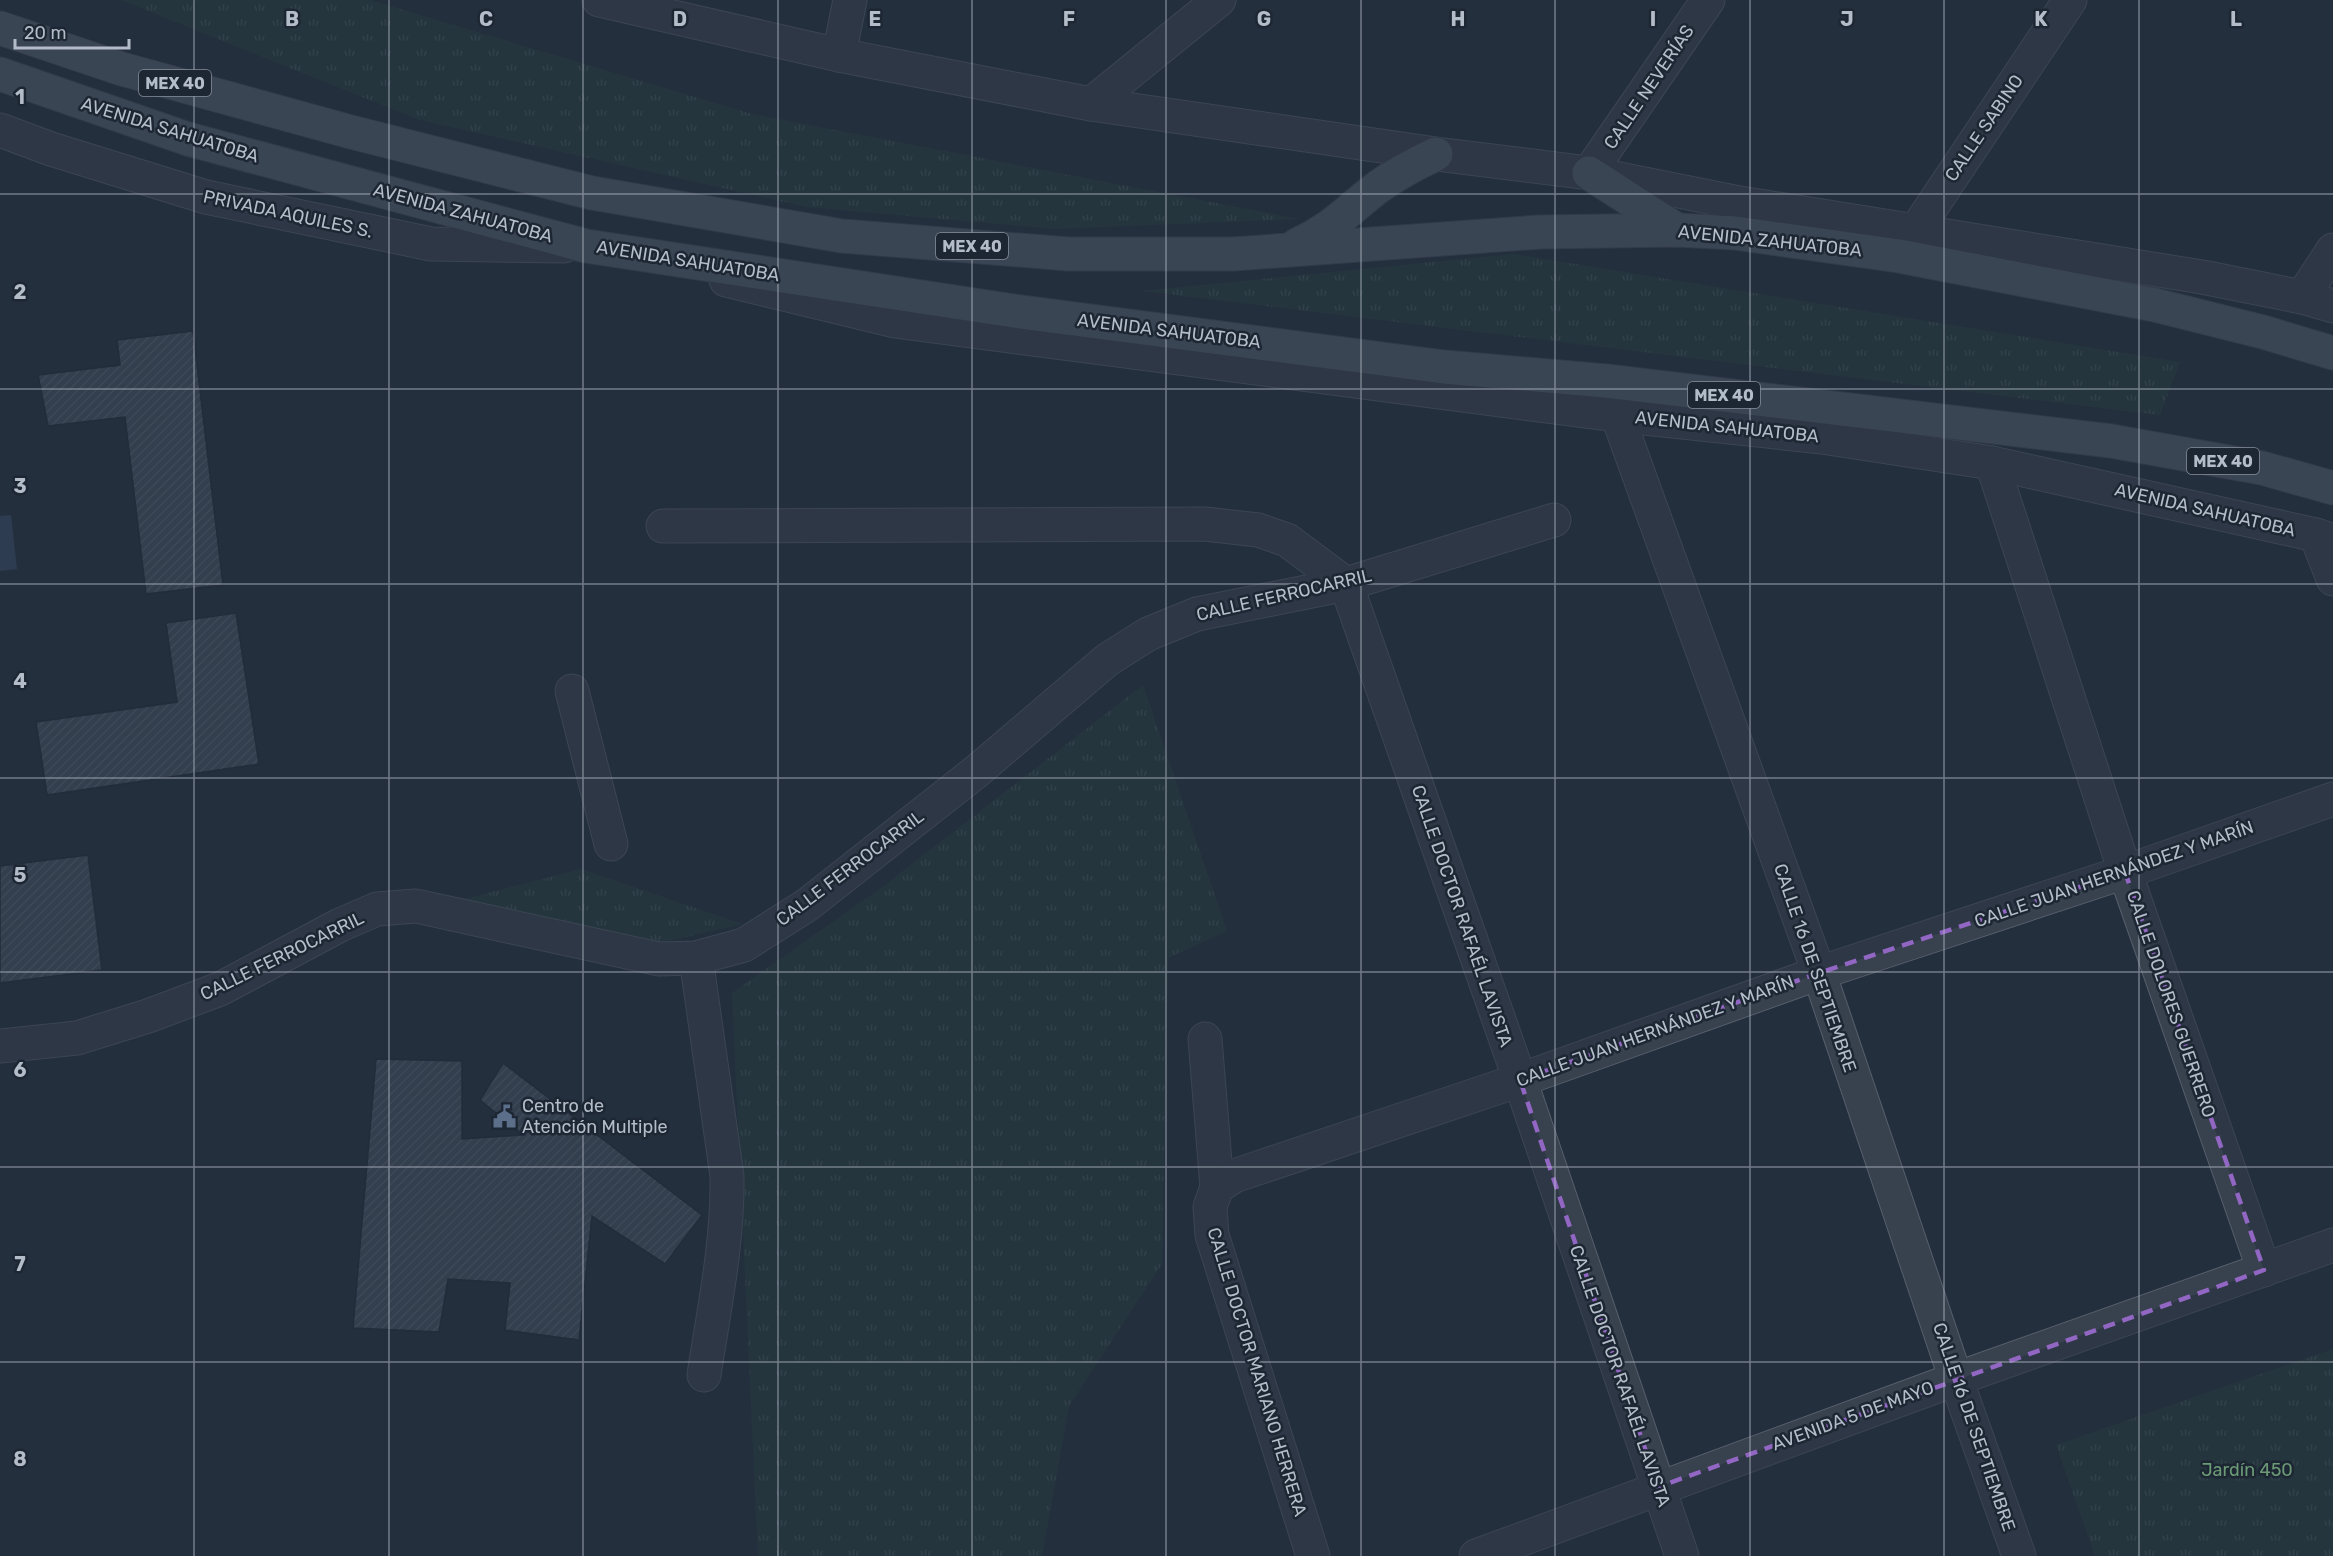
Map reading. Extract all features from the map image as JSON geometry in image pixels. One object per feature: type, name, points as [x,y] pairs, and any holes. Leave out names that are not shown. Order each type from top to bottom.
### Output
[{"type":"main road","name":"MEX 40","points":[[0,28],[122,69],[351,132],[592,193],[842,236],[1069,254],[1233,254],[1284,250]]},
{"type":"main road","name":"AVENIDA SAHUATOBA","points":[[0,74],[188,139],[341,181]]},
{"type":"main road","points":[[1284,250],[1330,228],[1377,188],[1404,170],[1436,154]]},
{"type":"main road","points":[[1589,173],[1677,230]]},
{"type":"main road","name":"AVENIDA ZAHUATOBA","points":[[341,181],[586,246]]},
{"type":"main road","name":"AVENIDA ZAHUATOBA","points":[[1284,250],[1528,232],[1604,230],[1677,230],[1907,243]]},
{"type":"main road","name":"MEX 40","points":[[1907,243],[2264,332],[2333,353]]},
{"type":"main road","name":"AVENIDA SAHUATOBA","points":[[586,246],[1049,315],[1444,367],[1606,381],[2111,441],[2262,468],[2333,488]]},
{"type":"street","points":[[599,0],[839,55],[1091,104],[1436,154],[1589,173],[1734,202],[1907,243],[2202,278],[2301,297],[2333,306]]},
{"type":"street","points":[[839,55],[850,0]]},
{"type":"street","points":[[1091,104],[1218,0]]},
{"type":"street","name":"CALLE NEVERÍAS","points":[[1589,173],[1708,0]]},
{"type":"street","name":"CALLE SABINO","points":[[1907,243],[2070,0]]},
{"type":"street","name":"PRIVADA AQUILES S.","points":[[0,130],[51,149],[206,198],[431,244],[586,246]]},
{"type":"street","name":"AVENIDA SAHUATOBA","points":[[586,246],[895,321],[1616,415],[1822,437],[1992,463],[2325,538]]},
{"type":"street","points":[[2301,297],[2333,250]]},
{"type":"street","name":"CALLE 16 DE SEPTIEMBRE","points":[[1606,381],[1616,415],[1819,973],[1956,1379],[2019,1556]]},
{"type":"street","name":"CALLE DOLORES GUERRERO","points":[[1992,463],[2125,872],[2265,1270]]},
{"type":"street","name":"CALLE FERROCARRIL","points":[[0,1046],[77,1038],[148,1016],[220,989],[340,925],[377,909],[416,906],[659,959],[696,958],[744,945],[807,905],[977,771],[1107,660],[1148,634],[1197,614],[1346,584],[1554,520]]},
{"type":"street","points":[[663,526],[1205,524],[1258,530],[1287,540],[1346,584]]},
{"type":"street","points":[[2325,538],[2333,579]]},
{"type":"street","name":"CALLE DOCTOR RAFAÉL LAVISTA","points":[[1346,584],[1520,1080],[1682,1556]]},
{"type":"street","points":[[572,691],[611,844]]},
{"type":"street","name":"CALLE JUAN HERNÁNDEZ Y MARÍN","points":[[1217,1187],[1234,1176],[1520,1080],[1819,973],[2125,872],[2333,799]]},
{"type":"street","points":[[696,958],[727,1176],[728,1210],[704,1375]]},
{"type":"street","name":"CALLE DOCTOR MARIANO HERRERA","points":[[1205,1039],[1217,1187],[1210,1207],[1212,1235],[1313,1556]]},
{"type":"street","name":"AVENIDA 5 DE MAYO","points":[[1476,1556],[1658,1487],[2333,1245]]},
{"type":"highlighted area","points":[[2125,872],[2264,1270],[1658,1487],[1520,1080],[1819,973]]},
{"type":"green space","points":[[121,0],[370,0],[752,114],[1299,219],[1056,229],[807,207],[420,120]]},
{"type":"green space","points":[[1513,254],[2180,362],[2160,415],[1142,291]]},
{"type":"green space","points":[[1143,685],[1227,931],[1168,958],[1162,1264],[1069,1406],[1042,1556],[758,1556],[732,993],[881,888]]},
{"type":"green space","points":[[581,869],[742,924],[651,945],[464,899]]},
{"type":"green space","name":"Jardín 450","points":[[2333,1349],[2333,1556],[2095,1556],[2056,1445]]},
{"type":"water","points":[[11,515],[17,569],[0,571],[0,516]]},
{"type":"building","points":[[193,331],[223,585],[146,594],[125,417],[48,426],[38,375],[120,365],[117,340]]},
{"type":"building","points":[[236,613],[259,764],[47,795],[36,722],[177,702],[166,623]]},
{"type":"building","points":[[88,855],[102,970],[0,983],[0,866]]},
{"type":"building","points":[[376,1059],[462,1061],[462,1139],[523,1135],[480,1100],[503,1063],[702,1215],[665,1264],[592,1216],[579,1340],[505,1330],[510,1283],[448,1279],[439,1332],[353,1328]]},
{"type":"place","name":"Centro de Atención Multiple","points":[[504,1116]]}]
